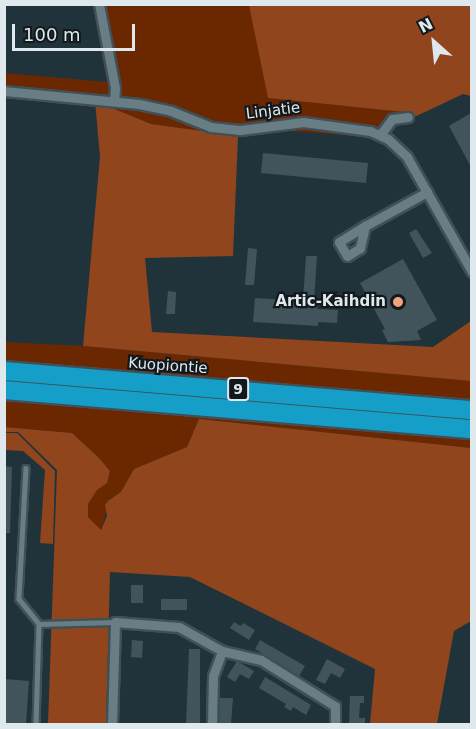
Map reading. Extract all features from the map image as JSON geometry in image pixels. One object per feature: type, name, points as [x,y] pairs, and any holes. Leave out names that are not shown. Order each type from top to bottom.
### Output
[{"type":"highway","name":"Kuopiontie","points":[[4,371],[388,401],[471,411]]},
{"type":"highway","name":"9","points":[[4,390],[238,407],[471,429]]},
{"type":"street","points":[[99,4],[115,88],[114,101]]},
{"type":"street","name":"Linjatie","points":[[4,91],[114,101],[171,111],[211,127],[240,130],[303,122],[363,129],[380,135],[407,156],[471,272]]},
{"type":"street","points":[[380,135],[392,119],[408,117]]},
{"type":"street","points":[[365,226],[427,192]]},
{"type":"street","points":[[112,724],[115,622],[179,627],[222,651],[261,660],[335,706],[335,724]]},
{"type":"street","points":[[212,724],[213,676],[222,651]]},
{"type":"lane","points":[[26,468],[19,599],[39,624],[36,724]]},
{"type":"lane","points":[[39,624],[115,622]]},
{"type":"shaded area","points":[[93,5],[250,5],[268,98],[405,112],[408,120],[376,137],[275,130],[238,136],[151,124],[95,101],[5,93],[4,73],[107,82]]},
{"type":"shaded area","points":[[249,5],[471,5],[471,96],[463,94],[408,120],[404,112],[268,98]]},
{"type":"shaded area","points":[[95,101],[151,124],[238,136],[233,256],[145,258],[152,332],[433,347],[471,321],[471,381],[83,346],[100,157]]},
{"type":"shaded area","points":[[4,342],[83,346],[471,381],[471,448],[199,419],[187,447],[134,469],[121,492],[109,499],[101,531],[88,517],[88,504],[97,490],[107,483],[110,472],[98,457],[72,433],[5,427]]},
{"type":"shaded area","points":[[199,419],[471,448],[471,621],[454,631],[437,724],[370,724],[375,669],[190,577],[110,572],[106,724],[48,724],[57,470],[18,432],[5,432],[4,427],[72,433],[98,457],[110,471],[107,483],[97,490],[88,504],[88,517],[101,530],[107,516],[105,505],[121,492],[134,469],[187,447]]},
{"type":"shaded area","points":[[4,433],[17,433],[55,471],[53,544],[40,543],[45,470],[23,451],[5,450]]},
{"type":"building","points":[[471,113],[471,167],[449,126]]},
{"type":"building","points":[[263,153],[368,163],[366,183],[261,173]]},
{"type":"building","points":[[416,229],[432,253],[423,258],[409,233]]},
{"type":"building","points":[[248,248],[257,249],[254,285],[245,285]]},
{"type":"building","points":[[306,256],[317,256],[314,302],[318,302],[317,309],[338,310],[337,323],[318,322],[318,326],[253,322],[255,298],[303,301]]},
{"type":"building","name":"Artic-Kaihdin","points":[[403,259],[437,320],[417,331],[421,340],[388,342],[382,330],[385,329],[360,283]]},
{"type":"building","points":[[168,291],[176,292],[175,314],[166,314]]},
{"type":"building","points":[[4,466],[12,467],[10,533],[4,533]]},
{"type":"building","points":[[131,585],[143,585],[143,603],[131,603]]},
{"type":"building","points":[[161,599],[187,599],[187,610],[161,610]]},
{"type":"building","points":[[234,622],[241,626],[243,623],[255,630],[249,640],[230,628]]},
{"type":"building","points":[[132,640],[143,641],[142,658],[131,657]]},
{"type":"building","points":[[260,640],[305,666],[299,676],[255,649]]},
{"type":"building","points":[[189,649],[200,649],[200,724],[186,724]]},
{"type":"building","points":[[327,659],[345,669],[340,678],[331,673],[325,684],[316,680]]},
{"type":"building","points":[[237,661],[254,671],[249,679],[240,674],[235,682],[227,677]]},
{"type":"building","points":[[265,677],[311,705],[306,715],[293,707],[291,711],[284,707],[286,704],[259,688]]},
{"type":"building","points":[[4,679],[29,681],[26,724],[4,724]]},
{"type":"building","points":[[350,696],[364,696],[364,703],[360,703],[359,718],[365,718],[365,724],[349,724]]},
{"type":"building","points":[[220,698],[233,698],[231,724],[219,724]]},
{"type":"place","name":"Artic-Kaihdin","points":[[398,302]]}]
